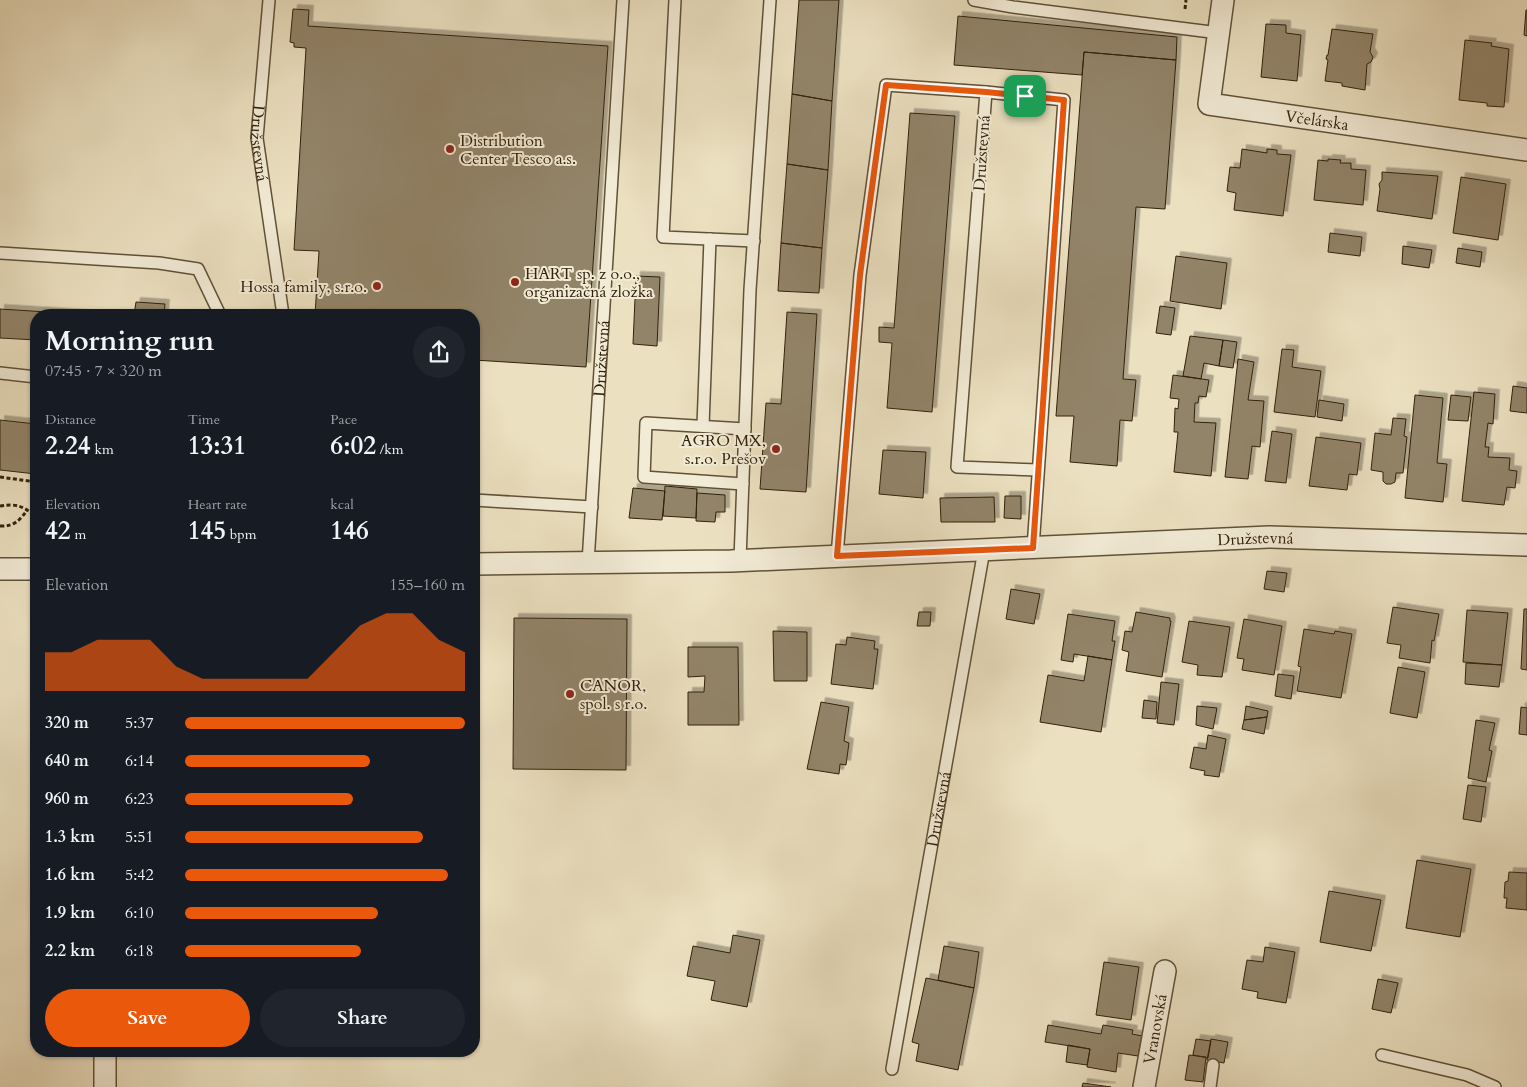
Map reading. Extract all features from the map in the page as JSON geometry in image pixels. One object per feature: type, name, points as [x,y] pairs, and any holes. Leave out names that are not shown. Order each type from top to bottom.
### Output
[{"type":"street","name":"Včelárska","points":[[1223,0],[1210,104],[1527,150]]},
{"type":"street","name":"Družstevná","points":[[480,564],[740,560],[1269,537],[1527,546]]},
{"type":"street","points":[[0,569],[30,569]]},
{"type":"street","name":"Vranovská","points":[[1144,1087],[1165,971]]},
{"type":"street","points":[[105,1057],[105,1087]]},
{"type":"lane","name":"Družstevná","points":[[269,0],[257,138],[282,309]]},
{"type":"lane","name":"Družstevná","points":[[588,563],[623,0]]},
{"type":"lane","points":[[675,0],[663,237],[754,241]]},
{"type":"lane","points":[[740,560],[754,241],[770,0]]},
{"type":"lane","points":[[974,0],[1022,8],[1219,33]]},
{"type":"lane","name":"Družstevná","points":[[837,556],[860,275],[886,85],[986,92],[957,467],[1038,470]]},
{"type":"lane","points":[[986,92],[1064,100],[1033,548]]},
{"type":"lane","points":[[703,426],[710,239]]},
{"type":"lane","points":[[0,253],[158,263],[198,269],[218,309]]},
{"type":"lane","points":[[0,373],[30,376]]},
{"type":"lane","points":[[743,484],[644,477],[646,423],[745,429]]},
{"type":"lane","points":[[480,500],[592,507]]},
{"type":"lane","name":"Družstevná","points":[[892,1069],[984,550]]},
{"type":"lane","points":[[1382,1055],[1467,1075],[1495,1087]]},
{"type":"lane","points":[[1210,1087],[1213,1065]]},
{"type":"path","points":[[0,477],[30,481]]},
{"type":"path","points":[[0,506],[14,505],[28,508],[20,520],[12,525],[0,526]]},
{"type":"building","points":[[799,0],[839,0],[832,101],[792,94]]},
{"type":"building","name":"Distribution Center Tesco a.s.","points":[[293,9],[309,10],[308,26],[608,46],[586,367],[480,360],[480,309],[315,309],[319,251],[294,250],[306,48],[294,47],[294,43],[290,42]]},
{"type":"building","points":[[1527,10],[1527,36],[1524,35]]},
{"type":"building","points":[[958,16],[1177,37],[1176,60],[1084,52],[1082,75],[954,65]]},
{"type":"building","points":[[1266,24],[1286,25],[1286,33],[1301,35],[1297,81],[1261,77]]},
{"type":"building","points":[[1332,29],[1373,34],[1370,52],[1373,57],[1371,62],[1367,64],[1365,90],[1342,86],[1342,83],[1325,81],[1328,60],[1326,59]]},
{"type":"building","points":[[1465,40],[1492,43],[1491,46],[1509,49],[1504,107],[1487,106],[1487,103],[1459,100]]},
{"type":"building","points":[[1084,52],[1176,60],[1165,209],[1136,207],[1123,379],[1136,380],[1132,421],[1120,420],[1117,466],[1070,462],[1074,416],[1056,416]]},
{"type":"building","points":[[792,94],[832,101],[828,170],[787,164]]},
{"type":"building","points":[[910,113],[955,116],[932,412],[887,408],[892,343],[879,342],[879,327],[894,328]]},
{"type":"building","points":[[1242,149],[1267,153],[1267,149],[1277,150],[1277,154],[1291,155],[1283,216],[1234,210],[1236,193],[1227,191],[1230,167],[1240,168]]},
{"type":"building","points":[[1328,159],[1341,160],[1340,163],[1351,163],[1351,169],[1366,170],[1363,205],[1314,200],[1318,160],[1328,161]]},
{"type":"building","points":[[787,164],[828,170],[822,248],[781,243]]},
{"type":"building","points":[[1382,172],[1438,176],[1432,219],[1377,211]]},
{"type":"building","points":[[1461,177],[1506,184],[1498,240],[1453,233]]},
{"type":"building","points":[[1330,233],[1362,237],[1360,256],[1328,252]]},
{"type":"building","points":[[781,243],[822,248],[819,293],[778,291]]},
{"type":"building","points":[[1403,246],[1432,250],[1429,268],[1402,264]]},
{"type":"building","points":[[1458,248],[1482,252],[1480,267],[1456,263]]},
{"type":"building","points":[[1176,256],[1227,263],[1221,309],[1170,301]]},
{"type":"building","points":[[636,276],[660,277],[657,346],[633,344]]},
{"type":"building","points":[[136,302],[165,304],[165,309],[135,309]]},
{"type":"building","points":[[1160,306],[1175,308],[1171,335],[1156,333]]},
{"type":"building","points":[[0,309],[30,311],[30,340],[0,338]]},
{"type":"building","points":[[787,312],[817,314],[806,492],[760,489],[766,403],[781,404]]},
{"type":"building","points":[[1190,336],[1223,340],[1219,366],[1204,363],[1201,379],[1183,376]]},
{"type":"building","points":[[1223,340],[1237,342],[1233,368],[1219,366]]},
{"type":"building","points":[[1282,349],[1294,350],[1292,367],[1321,371],[1315,417],[1274,412]]},
{"type":"building","points":[[1238,359],[1254,362],[1248,400],[1264,401],[1260,447],[1252,446],[1248,479],[1225,477]]},
{"type":"building","points":[[1173,375],[1209,380],[1206,397],[1199,396],[1198,403],[1195,403],[1194,422],[1216,423],[1211,476],[1174,472],[1178,432],[1174,432],[1175,408],[1178,409],[1179,399],[1170,398]]},
{"type":"building","points":[[1513,386],[1527,388],[1527,413],[1510,411]]},
{"type":"building","points":[[1474,392],[1495,394],[1493,424],[1488,423],[1485,447],[1489,447],[1488,457],[1510,458],[1509,470],[1517,471],[1515,488],[1507,487],[1504,505],[1462,501]]},
{"type":"building","points":[[1415,395],[1443,398],[1437,463],[1447,464],[1443,502],[1405,498]]},
{"type":"building","points":[[1451,395],[1471,397],[1468,421],[1448,420]]},
{"type":"building","points":[[1319,400],[1344,404],[1342,421],[1317,417]]},
{"type":"building","points":[[1393,418],[1406,419],[1404,436],[1407,437],[1403,473],[1396,473],[1395,482],[1386,484],[1383,481],[1383,472],[1371,470],[1375,433],[1391,435]]},
{"type":"building","points":[[0,420],[30,423],[30,473],[0,470]]},
{"type":"building","points":[[1272,431],[1292,434],[1286,483],[1265,481]]},
{"type":"building","points":[[1316,437],[1361,443],[1357,475],[1349,474],[1347,490],[1309,486]]},
{"type":"building","points":[[883,450],[926,452],[923,498],[879,494]]},
{"type":"building","points":[[665,486],[697,489],[696,518],[663,516]]},
{"type":"building","points":[[633,488],[665,491],[662,520],[629,518]]},
{"type":"building","points":[[697,493],[725,495],[725,512],[716,512],[715,522],[696,521]]},
{"type":"building","points":[[1005,496],[1021,496],[1021,519],[1004,518]]},
{"type":"building","points":[[994,497],[995,522],[941,522],[940,498]]},
{"type":"building","points":[[1267,571],[1287,573],[1284,592],[1264,589]]},
{"type":"building","points":[[1011,589],[1040,594],[1034,624],[1006,619]]},
{"type":"building","points":[[1393,607],[1439,614],[1434,641],[1432,640],[1430,663],[1399,658],[1401,645],[1387,643]]},
{"type":"building","points":[[1524,609],[1527,609],[1527,670],[1521,669]]},
{"type":"building","points":[[1467,610],[1508,613],[1502,665],[1463,662]]},
{"type":"building","points":[[919,612],[931,612],[930,626],[917,626]]},
{"type":"building","points":[[1136,612],[1170,618],[1162,677],[1126,671],[1129,652],[1122,650],[1125,631],[1132,632]]},
{"type":"building","points":[[1068,614],[1115,621],[1112,641],[1115,641],[1112,660],[1074,654],[1073,662],[1061,660]]},
{"type":"building","name":"CANOR, spol. s r.o.","points":[[514,618],[627,619],[626,770],[513,769]]},
{"type":"building","points":[[1244,619],[1282,626],[1274,675],[1242,670],[1244,659],[1237,658]]},
{"type":"building","points":[[1189,621],[1230,627],[1222,677],[1197,675],[1198,665],[1182,662]]},
{"type":"building","points":[[1304,629],[1334,634],[1335,631],[1352,634],[1341,698],[1297,691],[1301,667],[1298,666]]},
{"type":"building","points":[[773,631],[807,632],[807,681],[774,681]]},
{"type":"building","points":[[847,637],[875,641],[874,649],[878,649],[873,689],[831,684],[836,644],[846,645]]},
{"type":"building","points":[[688,647],[738,647],[739,725],[688,725],[688,692],[704,692],[705,676],[688,677]]},
{"type":"building","points":[[1088,656],[1112,660],[1101,732],[1040,722],[1048,675],[1084,681]]},
{"type":"building","points":[[1466,663],[1502,665],[1499,687],[1465,684]]},
{"type":"building","points":[[1398,667],[1425,672],[1417,718],[1390,713]]},
{"type":"building","points":[[1278,674],[1294,676],[1291,699],[1275,696]]},
{"type":"building","points":[[1161,682],[1179,684],[1174,725],[1157,723]]},
{"type":"building","points":[[1144,700],[1157,702],[1156,719],[1142,718]]},
{"type":"building","points":[[821,702],[849,707],[844,741],[849,743],[846,765],[840,764],[839,774],[807,769]]},
{"type":"building","points":[[1197,706],[1217,708],[1213,729],[1196,725]]},
{"type":"building","points":[[1246,706],[1268,711],[1267,717],[1244,720]]},
{"type":"building","points":[[1521,707],[1527,708],[1527,735],[1519,734]]},
{"type":"building","points":[[1267,717],[1264,734],[1242,729],[1244,720]]},
{"type":"building","points":[[1476,720],[1495,723],[1489,750],[1492,751],[1486,782],[1468,778]]},
{"type":"building","points":[[1208,735],[1226,739],[1219,777],[1204,775],[1205,771],[1190,768],[1194,747],[1206,749]]},
{"type":"building","points":[[1468,785],[1486,787],[1481,822],[1463,819]]},
{"type":"building","points":[[1417,860],[1471,869],[1460,937],[1406,928]]},
{"type":"building","points":[[1509,872],[1527,873],[1527,910],[1506,908],[1507,898],[1504,898],[1505,882],[1508,881]]},
{"type":"building","points":[[1329,891],[1381,900],[1371,951],[1320,942]]},
{"type":"building","points":[[733,935],[760,940],[747,1007],[711,1000],[715,981],[687,976],[693,946],[730,953]]},
{"type":"building","points":[[944,946],[979,952],[974,988],[938,980]]},
{"type":"building","points":[[1265,947],[1295,952],[1286,1003],[1257,998],[1258,992],[1242,989],[1247,960],[1263,962]]},
{"type":"building","points":[[1104,962],[1139,967],[1131,1020],[1096,1015]]},
{"type":"building","points":[[926,978],[974,988],[958,1070],[916,1061],[919,1044],[912,1042]]},
{"type":"building","points":[[1378,979],[1398,983],[1391,1013],[1372,1009]]},
{"type":"building","points":[[1048,1025],[1101,1034],[1103,1025],[1133,1030],[1132,1034],[1142,1036],[1138,1056],[1118,1053],[1116,1072],[1087,1067],[1090,1049],[1045,1042]]},
{"type":"building","points":[[1196,1039],[1211,1041],[1208,1058],[1193,1055]]},
{"type":"building","points":[[1211,1039],[1228,1042],[1224,1063],[1207,1060]]},
{"type":"building","points":[[1068,1045],[1090,1049],[1087,1065],[1066,1062]]},
{"type":"building","points":[[1189,1055],[1206,1057],[1203,1082],[1185,1080]]},
{"type":"building","points":[[1083,1083],[1111,1087],[1082,1087]]},
{"type":"place","name":"Distribution Center Tesco a.s.","points":[[450,149]]},
{"type":"place","name":"HART sp. z o.o., organizačná zložka","points":[[515,282]]},
{"type":"place","name":"Hossa family, s.r.o.","points":[[377,286]]},
{"type":"place","name":"AGRO MX, s.r.o. Prešov","points":[[776,449]]},
{"type":"place","name":"CANOR, spol. s r.o.","points":[[570,694]]},
{"type":"route","points":[[886,85],[1025,96],[1064,100],[1033,548],[837,556],[860,275],[886,85]]}]
